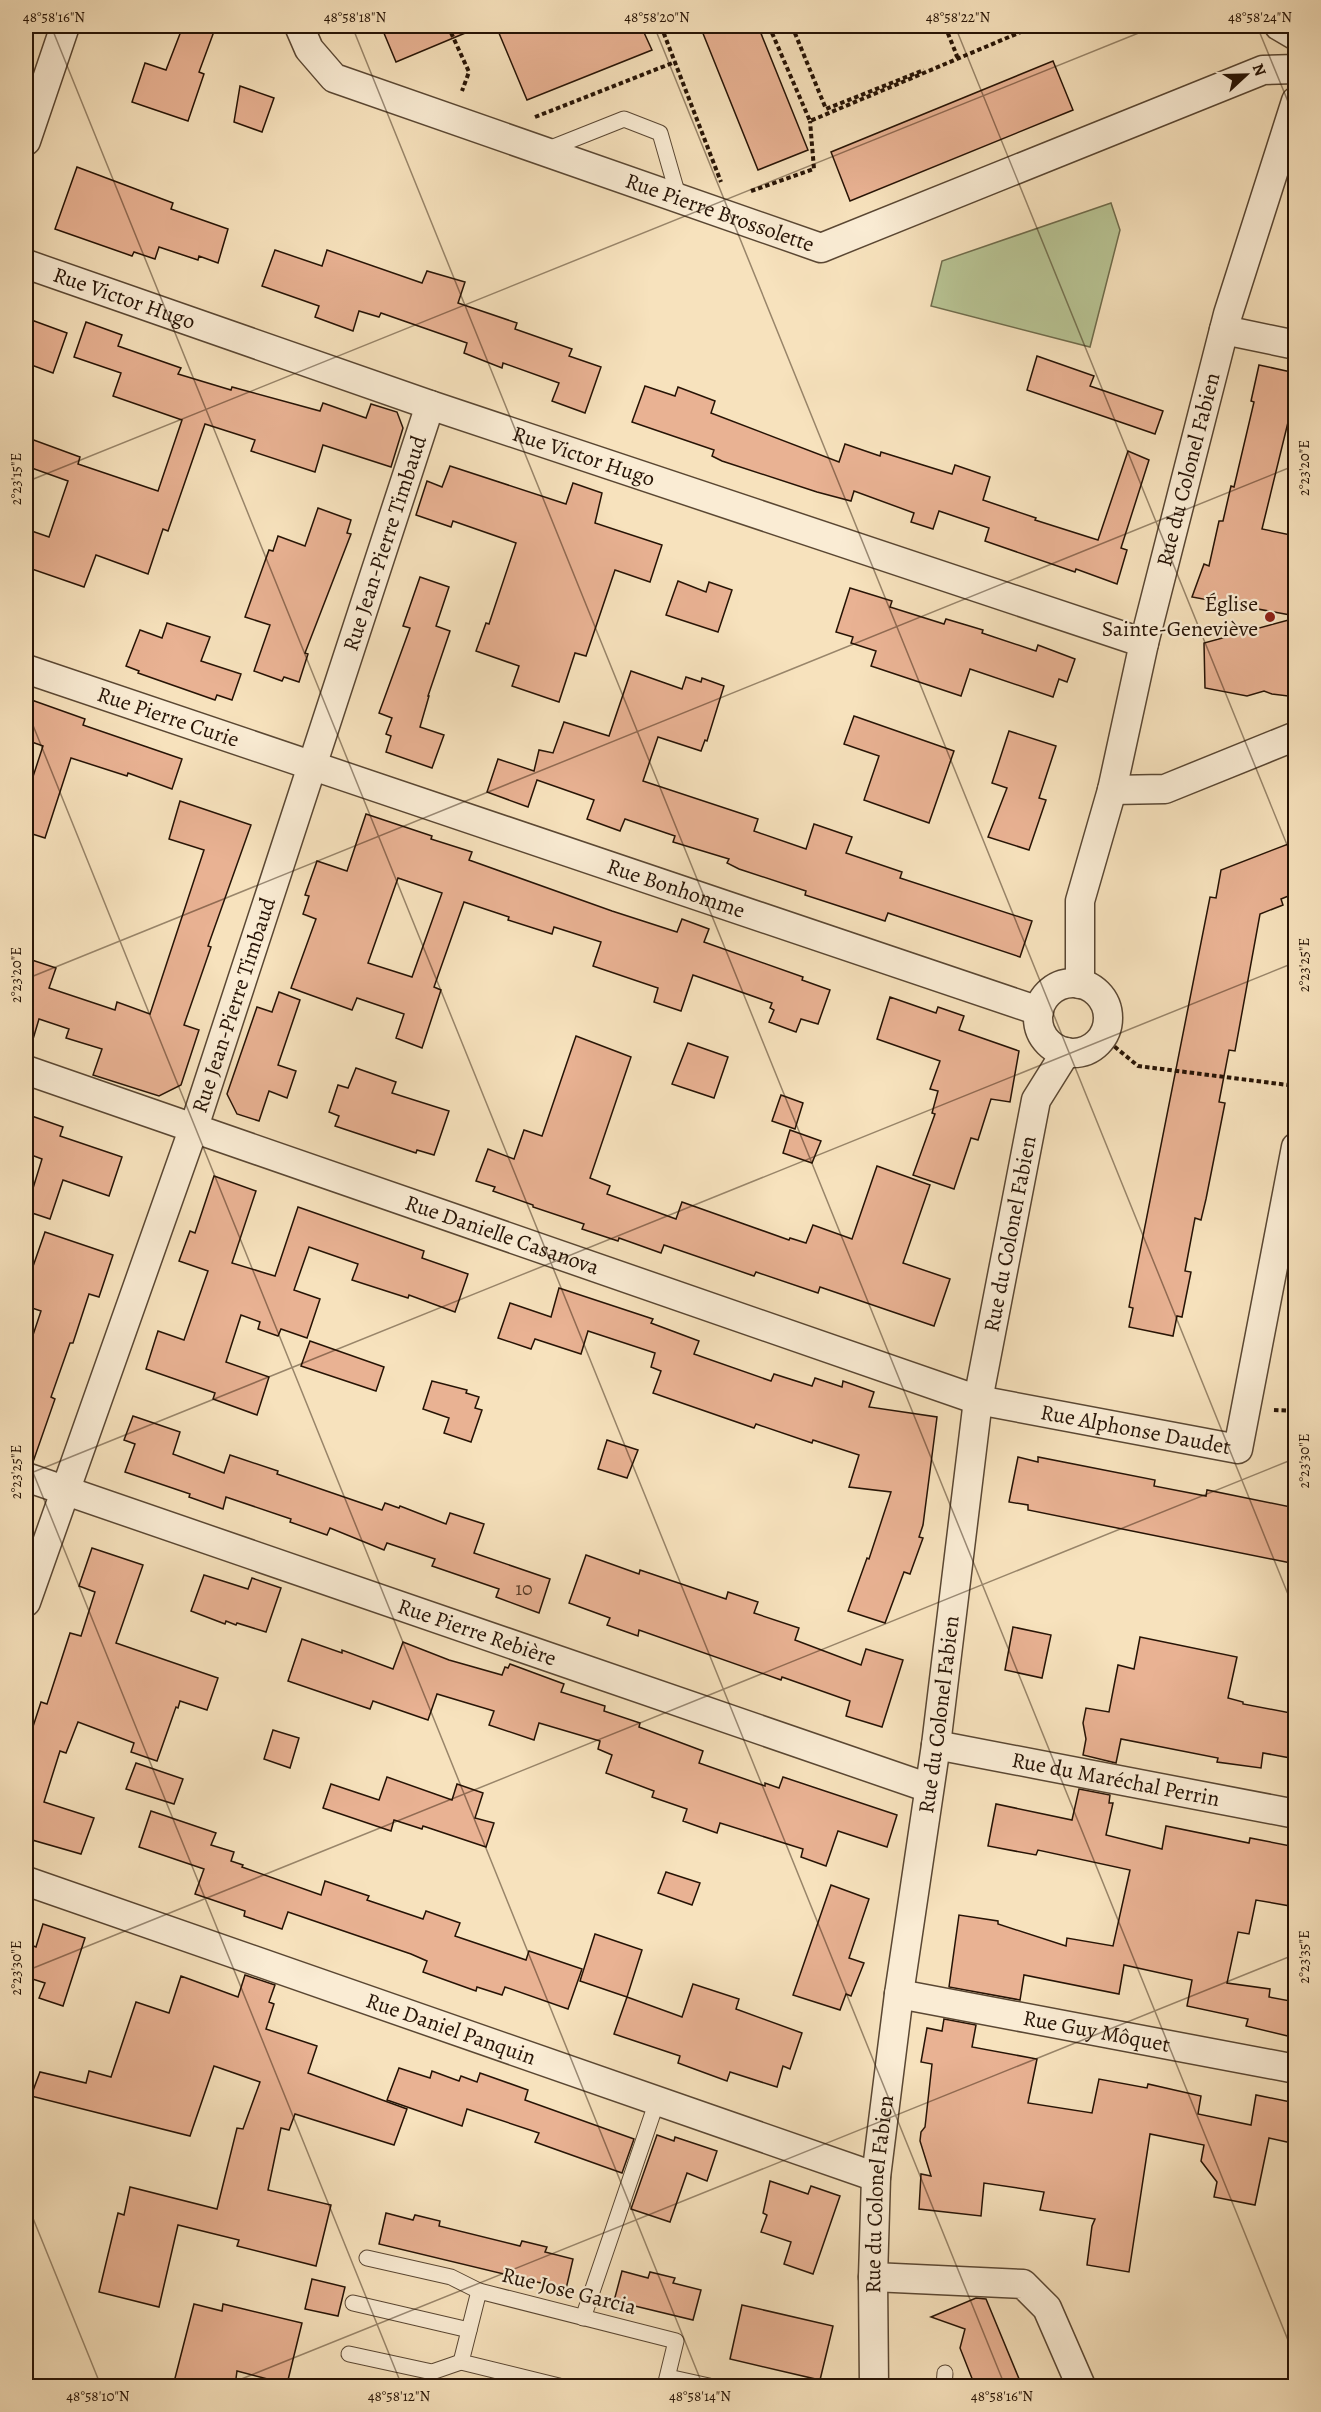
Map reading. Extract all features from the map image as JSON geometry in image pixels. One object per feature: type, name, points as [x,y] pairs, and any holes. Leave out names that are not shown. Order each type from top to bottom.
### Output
[{"type":"street","points":[[26,141],[65,26]]},
{"type":"street","name":"Rue Pierre Brossolette","points":[[299,26],[309,50],[334,78],[821,248],[1263,70],[1296,69]]},
{"type":"street","points":[[1279,26],[1296,36]]},
{"type":"street","name":"Rue du Colonel Fabien","points":[[1080,984],[1080,901],[1112,790],[1144,643],[1224,330],[1296,101]]},
{"type":"street","name":"Rue Victor Hugo","points":[[26,264],[430,405],[1144,643]]},
{"type":"street","points":[[1224,330],[1296,345]]},
{"type":"street","name":"Rue Jean-Pierre Timbaud","points":[[26,1602],[194,1127],[430,405]]},
{"type":"street","name":"Rue Pierre Curie","points":[[26,669],[310,767]]},
{"type":"street","points":[[1112,790],[1165,789],[1296,736]]},
{"type":"street","name":"Rue Bonhomme","points":[[310,767],[1039,1011]]},
{"type":"street","points":[[1069,983],[1080,984],[1100,995],[1106,1005],[1108,1016],[1103,1037],[1087,1050],[1066,1052],[1056,1049],[1042,1033],[1039,1011],[1043,1001],[1059,986],[1069,983]]},
{"type":"street","name":"Rue du Colonel Fabien","points":[[874,2386],[873,2277],[876,2177],[899,1994],[936,1745],[978,1400],[1036,1100],[1066,1052]]},
{"type":"street","name":"Rue Danielle Casanova","points":[[26,1070],[978,1400]]},
{"type":"street","name":"Rue Alphonse Daudet","points":[[978,1400],[1238,1449],[1296,1147]]},
{"type":"street","name":"Rue Pierre Rebière","points":[[26,1477],[929,1788]]},
{"type":"street","name":"Rue du Maréchal Perrin","points":[[936,1745],[1296,1814]]},
{"type":"street","name":"Rue Daniel Panquin","points":[[26,1881],[876,2177]]},
{"type":"street","name":"Rue Guy Môquet","points":[[899,1994],[1296,2069]]},
{"type":"street","points":[[873,2277],[1023,2284],[1047,2308],[1081,2386]]},
{"type":"lane","points":[[543,151],[624,119],[660,133],[679,199]]},
{"type":"lane","points":[[583,2318],[657,2101]]},
{"type":"lane","points":[[367,2258],[451,2277],[478,2291]]},
{"type":"lane","name":"Rue Jose Garcia","points":[[461,2362],[478,2291],[676,2341],[666,2382],[709,2386]]},
{"type":"lane","points":[[353,2303],[469,2330]]},
{"type":"lane","points":[[349,2354],[432,2372],[461,2362],[559,2386]]},
{"type":"path","points":[[448,26],[469,72],[459,100]]},
{"type":"path","points":[[661,26],[724,189]]},
{"type":"path","points":[[749,192],[814,169],[810,121],[769,26]]},
{"type":"path","points":[[792,26],[825,110],[957,56],[945,26]]},
{"type":"path","points":[[948,33],[965,26]]},
{"type":"path","points":[[810,121],[1035,26]]},
{"type":"path","points":[[527,120],[675,62]]},
{"type":"path","points":[[1103,1037],[1138,1066],[1296,1086]]},
{"type":"green space","points":[[1111,203],[1120,230],[1090,347],[931,306],[942,261]]},
{"type":"building","points":[[183,26],[216,26],[199,72],[204,74],[188,121],[132,102],[145,63],[166,70]]},
{"type":"building","points":[[381,26],[482,26],[396,62]]},
{"type":"building","points":[[496,26],[641,26],[652,50],[527,100]]},
{"type":"building","points":[[700,26],[758,26],[808,150],[758,170]]},
{"type":"building","points":[[1053,61],[1073,110],[850,201],[831,152]]},
{"type":"building","points":[[240,86],[274,98],[262,132],[234,122]]},
{"type":"building","points":[[77,167],[173,203],[171,209],[228,229],[218,263],[199,256],[198,260],[159,247],[155,259],[134,252],[132,256],[55,229]]},
{"type":"building","points":[[275,250],[322,266],[327,250],[422,283],[427,271],[465,282],[458,303],[517,323],[515,329],[572,349],[569,356],[601,367],[585,413],[552,401],[559,383],[503,363],[502,368],[464,353],[467,343],[381,313],[379,317],[359,311],[353,331],[315,317],[319,306],[262,286]]},
{"type":"building","points":[[26,318],[67,333],[53,373],[26,363]]},
{"type":"building","points":[[86,322],[122,335],[118,346],[181,368],[178,374],[231,390],[232,387],[320,411],[323,403],[366,418],[371,404],[397,412],[403,428],[391,467],[323,445],[315,472],[251,451],[255,440],[205,424],[168,531],[163,529],[148,574],[96,555],[84,587],[26,567],[26,529],[49,537],[68,481],[26,466],[26,456],[31,439],[80,457],[78,464],[158,491],[182,420],[113,396],[121,373],[74,357]]},
{"type":"building","points":[[1037,356],[1094,376],[1090,386],[1163,411],[1155,434],[1027,390]]},
{"type":"building","points":[[1259,365],[1296,373],[1296,411],[1291,410],[1262,529],[1296,536],[1296,616],[1192,597],[1204,564],[1209,566],[1219,521],[1223,521],[1231,486],[1234,487],[1254,402],[1251,401]]},
{"type":"building","points":[[645,386],[675,396],[678,387],[715,401],[711,413],[839,462],[845,444],[880,456],[881,452],[952,474],[955,465],[990,477],[983,500],[1036,518],[1035,520],[1098,540],[1128,451],[1149,460],[1121,548],[1127,550],[1117,584],[985,541],[989,528],[939,511],[933,529],[911,522],[914,513],[854,491],[851,501],[722,461],[712,456],[714,450],[632,422]]},
{"type":"building","points":[[450,466],[566,504],[573,483],[602,493],[595,523],[662,545],[650,582],[615,570],[586,656],[575,653],[559,702],[512,686],[519,666],[476,651],[486,623],[489,624],[516,543],[453,521],[451,527],[416,515],[427,481],[442,487]]},
{"type":"building","points":[[318,508],[351,520],[347,533],[351,534],[305,653],[308,654],[299,682],[284,677],[282,681],[254,671],[270,625],[245,617],[269,550],[273,551],[278,536],[305,546]]},
{"type":"building","points":[[420,577],[449,587],[436,626],[450,631],[420,727],[444,735],[432,768],[386,752],[391,736],[386,734],[392,718],[379,713],[410,628],[403,626]]},
{"type":"building","points":[[678,581],[706,592],[709,582],[732,590],[718,632],[666,615]]},
{"type":"building","points":[[850,588],[892,601],[890,607],[944,624],[946,619],[983,630],[982,633],[1036,651],[1038,645],[1075,659],[1067,682],[1059,679],[1053,697],[970,669],[961,696],[871,666],[876,651],[851,643],[853,637],[836,632]]},
{"type":"building","name":"Église Sainte-Geneviève","points":[[1296,618],[1296,697],[1264,691],[1247,696],[1205,688],[1204,643]]},
{"type":"building","points":[[167,623],[210,637],[201,661],[241,674],[232,700],[217,695],[215,700],[138,673],[139,671],[126,666],[140,630],[162,638]]},
{"type":"building","points":[[631,671],[682,689],[686,677],[701,682],[702,678],[724,686],[707,741],[705,740],[701,751],[658,737],[643,781],[758,819],[754,831],[806,849],[814,824],[852,837],[846,853],[902,872],[900,878],[1032,921],[1020,957],[888,913],[885,921],[805,895],[806,891],[739,869],[727,863],[729,859],[673,842],[675,836],[625,819],[620,831],[587,819],[594,800],[537,780],[528,807],[487,792],[498,759],[534,771],[539,750],[553,753],[564,722],[609,736]]},
{"type":"building","points":[[26,698],[85,719],[83,725],[182,759],[172,789],[128,773],[127,776],[71,758],[45,838],[26,832],[26,798],[43,746],[26,740]]},
{"type":"building","points":[[854,716],[954,751],[929,823],[864,800],[879,756],[844,744]]},
{"type":"building","points":[[1009,731],[1056,746],[1039,798],[1046,800],[1029,850],[988,837],[1007,788],[992,783]]},
{"type":"building","points":[[180,801],[251,825],[208,946],[211,947],[184,1025],[199,1030],[181,1085],[159,1096],[93,1075],[102,1049],[66,1038],[69,1029],[39,1019],[31,1046],[26,1045],[26,958],[56,968],[49,988],[115,1010],[117,1002],[150,1014],[204,850],[169,839]]},
{"type":"building","points":[[366,814],[472,852],[469,860],[612,911],[677,932],[682,919],[709,929],[704,942],[803,977],[802,980],[830,990],[818,1024],[801,1019],[796,1032],[769,1022],[774,1010],[770,1008],[772,1003],[693,975],[681,1011],[654,1002],[658,988],[593,966],[601,942],[554,927],[552,934],[508,920],[509,917],[464,902],[434,987],[441,990],[422,1048],[396,1038],[404,1014],[357,998],[352,1010],[291,988],[316,919],[303,914],[309,896],[305,895],[317,861],[347,871]],"holes":[[[398,878],[442,893],[412,977],[368,963]]]},
{"type":"building","points":[[1296,841],[1296,893],[1281,899],[1283,905],[1260,914],[1235,1051],[1229,1050],[1219,1102],[1225,1103],[1206,1199],[1201,1220],[1195,1218],[1185,1271],[1191,1272],[1182,1317],[1177,1316],[1173,1336],[1129,1327],[1133,1308],[1129,1307],[1210,897],[1216,898],[1221,870]]},
{"type":"building","points":[[279,992],[300,1000],[278,1065],[296,1071],[287,1098],[269,1091],[259,1121],[237,1114],[227,1094],[257,1007],[272,1012]]},
{"type":"building","points":[[890,997],[936,1013],[938,1007],[964,1016],[959,1030],[1019,1051],[1010,1102],[991,1099],[978,1140],[971,1138],[954,1189],[913,1175],[935,1114],[932,1113],[938,1091],[930,1089],[940,1061],[877,1039]]},
{"type":"building","points":[[576,1036],[631,1057],[590,1178],[610,1186],[607,1194],[676,1219],[682,1202],[789,1240],[790,1238],[806,1243],[813,1225],[852,1239],[877,1166],[930,1185],[903,1263],[950,1279],[934,1326],[820,1287],[818,1293],[756,1272],[754,1276],[664,1245],[661,1253],[619,1238],[618,1241],[582,1229],[584,1224],[533,1207],[533,1205],[493,1191],[495,1187],[476,1181],[488,1149],[514,1159],[524,1130],[542,1136]]},
{"type":"building","points":[[688,1043],[728,1057],[714,1098],[672,1084]]},
{"type":"building","points":[[356,1068],[396,1082],[392,1093],[449,1111],[434,1155],[417,1150],[416,1153],[335,1126],[339,1116],[329,1112],[338,1085],[348,1088]]},
{"type":"building","points":[[781,1095],[803,1103],[795,1129],[772,1121]]},
{"type":"building","points":[[26,1114],[63,1127],[60,1136],[122,1157],[109,1196],[63,1180],[50,1219],[26,1211],[42,1159],[26,1153]]},
{"type":"building","points":[[790,1130],[821,1141],[812,1163],[783,1153]]},
{"type":"building","points":[[214,1176],[256,1191],[232,1263],[275,1276],[298,1207],[424,1251],[422,1258],[468,1274],[455,1312],[409,1295],[408,1298],[352,1280],[358,1264],[309,1247],[294,1290],[320,1299],[307,1338],[281,1329],[278,1336],[258,1329],[260,1322],[241,1315],[226,1362],[269,1377],[257,1415],[213,1399],[215,1393],[146,1369],[158,1331],[184,1340],[208,1271],[179,1261],[190,1231],[195,1233]]},
{"type":"building","points":[[45,1232],[113,1255],[99,1297],[89,1294],[73,1343],[70,1343],[51,1397],[55,1399],[33,1462],[26,1461],[26,1356],[41,1311],[26,1306],[26,1274],[30,1275]]},
{"type":"building","points":[[559,1288],[653,1319],[651,1323],[699,1341],[694,1354],[771,1381],[774,1374],[812,1386],[815,1378],[842,1387],[843,1381],[874,1392],[869,1407],[937,1417],[923,1525],[919,1537],[923,1538],[910,1574],[904,1572],[885,1623],[848,1611],[867,1558],[869,1559],[891,1492],[849,1487],[859,1455],[813,1440],[812,1443],[756,1424],[754,1428],[653,1393],[661,1371],[651,1367],[655,1353],[588,1331],[581,1354],[535,1339],[531,1349],[498,1338],[510,1303],[551,1317]]},
{"type":"building","points":[[310,1341],[384,1367],[376,1391],[301,1366]]},
{"type":"building","points":[[432,1381],[467,1390],[466,1393],[479,1397],[475,1408],[482,1410],[471,1442],[444,1433],[449,1418],[423,1409]]},
{"type":"building","points":[[133,1416],[180,1432],[173,1454],[224,1473],[230,1455],[278,1471],[277,1474],[382,1510],[385,1503],[399,1508],[400,1506],[446,1524],[450,1513],[484,1524],[474,1553],[550,1579],[539,1613],[496,1597],[499,1589],[432,1566],[435,1559],[387,1543],[384,1550],[330,1528],[327,1535],[290,1522],[291,1519],[226,1497],[223,1509],[189,1497],[190,1494],[125,1472],[135,1444],[124,1440]]},
{"type":"building","points":[[607,1440],[638,1450],[627,1478],[598,1469]]},
{"type":"building","points":[[1018,1457],[1038,1462],[1038,1457],[1155,1480],[1154,1486],[1206,1496],[1207,1490],[1291,1507],[1290,1513],[1296,1514],[1296,1564],[1028,1510],[1028,1505],[1009,1502]]},
{"type":"building","points":[[92,1548],[143,1565],[116,1643],[218,1678],[207,1710],[180,1701],[157,1761],[131,1752],[134,1743],[78,1722],[66,1753],[60,1751],[44,1802],[94,1818],[81,1854],[32,1840],[31,1842],[26,1841],[26,1748],[41,1702],[47,1704],[70,1633],[81,1636],[95,1592],[79,1586]]},
{"type":"building","points":[[586,1555],[639,1574],[640,1570],[726,1599],[728,1592],[758,1602],[754,1613],[799,1628],[795,1640],[861,1665],[866,1649],[903,1660],[882,1727],[846,1716],[850,1701],[782,1677],[781,1680],[639,1630],[638,1636],[607,1625],[610,1618],[569,1603]]},
{"type":"building","points":[[204,1575],[248,1589],[252,1578],[281,1588],[266,1632],[237,1623],[236,1625],[226,1621],[225,1624],[191,1611]]},
{"type":"building","points":[[1013,1627],[1051,1635],[1042,1678],[1005,1670]]},
{"type":"building","points":[[1140,1637],[1237,1657],[1228,1698],[1243,1702],[1243,1704],[1296,1714],[1296,1759],[1263,1753],[1261,1768],[1217,1762],[1218,1758],[1121,1739],[1116,1763],[1083,1755],[1086,1739],[1083,1723],[1086,1708],[1109,1712],[1118,1665],[1134,1669]]},
{"type":"building","points":[[302,1639],[342,1653],[342,1650],[393,1669],[403,1642],[449,1660],[502,1675],[505,1667],[508,1668],[510,1664],[564,1684],[561,1692],[605,1706],[604,1711],[640,1723],[639,1727],[703,1751],[699,1763],[765,1786],[765,1783],[779,1788],[783,1777],[897,1815],[887,1847],[838,1831],[826,1866],[801,1857],[803,1849],[720,1823],[717,1833],[683,1821],[687,1809],[652,1797],[654,1791],[606,1773],[612,1755],[598,1749],[600,1741],[539,1723],[534,1740],[489,1725],[494,1711],[437,1694],[428,1720],[373,1701],[370,1709],[288,1681]]},
{"type":"building","points":[[273,1730],[299,1738],[290,1768],[264,1759]]},
{"type":"building","points":[[136,1763],[183,1779],[174,1804],[126,1789]]},
{"type":"building","points":[[387,1777],[452,1800],[457,1784],[483,1793],[475,1818],[494,1823],[486,1847],[423,1826],[422,1829],[394,1820],[391,1831],[323,1808],[331,1784],[379,1800]]},
{"type":"building","points":[[1079,1789],[1110,1795],[1109,1803],[1113,1803],[1106,1835],[1162,1849],[1166,1826],[1249,1843],[1250,1838],[1296,1847],[1296,1907],[1256,1900],[1249,1934],[1238,1932],[1227,1983],[1270,1989],[1269,1997],[1296,2002],[1296,2038],[1246,2026],[1248,2019],[1187,2006],[1192,1980],[1124,1965],[1119,1994],[1024,1975],[1020,2000],[949,1987],[959,1915],[998,1921],[998,1924],[1066,1946],[1067,1938],[1113,1946],[1130,1870],[1038,1850],[1036,1855],[988,1846],[996,1804],[1072,1820]]},
{"type":"building","points":[[151,1811],[216,1833],[211,1845],[234,1852],[231,1861],[243,1865],[242,1867],[321,1895],[325,1881],[369,1896],[367,1900],[423,1919],[426,1911],[460,1923],[455,1936],[526,1960],[529,1951],[582,1969],[568,2009],[505,1987],[502,1995],[477,1987],[476,1991],[423,1972],[427,1961],[411,1954],[288,1912],[282,1929],[244,1916],[245,1911],[195,1894],[204,1869],[139,1847]]},
{"type":"building","points":[[666,1872],[700,1883],[692,1905],[658,1893]]},
{"type":"building","points":[[831,1885],[869,1899],[849,1958],[864,1963],[851,1996],[846,1994],[840,2010],[793,1995]]},
{"type":"building","points":[[43,1924],[85,1938],[63,2006],[39,1998],[45,1983],[26,1977],[26,1943],[36,1947]]},
{"type":"building","points":[[595,1934],[642,1950],[627,1997],[580,1981]]},
{"type":"building","points":[[245,1975],[275,1985],[269,2002],[274,2004],[266,2029],[317,2046],[308,2073],[407,2109],[394,2145],[295,2114],[289,2130],[281,2128],[268,2190],[331,2205],[316,2266],[237,2246],[239,2240],[178,2225],[159,2307],[99,2292],[118,2213],[124,2215],[130,2187],[217,2209],[237,2128],[243,2129],[260,2082],[214,2066],[190,2136],[31,2096],[40,2072],[86,2083],[89,2071],[111,2077],[136,2002],[169,2013],[181,1976],[238,1997]]},
{"type":"building","points":[[693,1984],[739,1999],[736,2009],[802,2033],[790,2069],[783,2066],[777,2087],[730,2072],[727,2081],[678,2063],[680,2056],[614,2034],[627,1997],[682,2017]]},
{"type":"building","points":[[944,2019],[976,2025],[972,2047],[1037,2059],[1028,2103],[1092,2113],[1099,2079],[1147,2088],[1148,2084],[1201,2096],[1198,2114],[1251,2125],[1256,2095],[1296,2103],[1296,2144],[1269,2138],[1255,2205],[1214,2197],[1217,2182],[1201,2161],[1204,2145],[1150,2134],[1129,2272],[1087,2265],[1095,2219],[1040,2210],[1044,2192],[984,2183],[981,2216],[919,2209],[921,2174],[931,2176],[920,2141],[921,2132],[925,2127],[932,2064],[921,2062],[927,2028],[942,2031]]},
{"type":"building","points":[[399,2068],[430,2078],[432,2071],[459,2081],[461,2076],[477,2082],[480,2073],[528,2090],[525,2100],[634,2139],[622,2173],[535,2142],[539,2133],[467,2109],[462,2126],[387,2100]]},
{"type":"building","points":[[657,2135],[674,2141],[675,2137],[717,2151],[707,2181],[687,2173],[670,2222],[631,2209]]},
{"type":"building","points":[[770,2181],[808,2194],[811,2186],[840,2196],[813,2274],[784,2264],[791,2242],[761,2232],[767,2215],[763,2213]]},
{"type":"building","points":[[386,2213],[413,2220],[415,2215],[440,2221],[439,2226],[520,2246],[522,2241],[547,2247],[545,2252],[573,2259],[566,2289],[379,2244]]},
{"type":"building","points":[[622,2271],[648,2278],[650,2272],[675,2278],[673,2283],[701,2290],[693,2320],[614,2301]]},
{"type":"building","points":[[312,2279],[345,2287],[338,2316],[305,2309]]},
{"type":"building","points":[[976,2298],[986,2299],[1022,2386],[975,2386],[960,2348],[965,2329],[931,2317]]},
{"type":"building","points":[[194,2304],[222,2311],[223,2304],[302,2323],[287,2384],[237,2371],[235,2386],[173,2386]]},
{"type":"building","points":[[742,2305],[833,2326],[820,2380],[730,2359]]},
{"type":"place","name":"Église Sainte-Geneviève","points":[[1270,617]]}]
